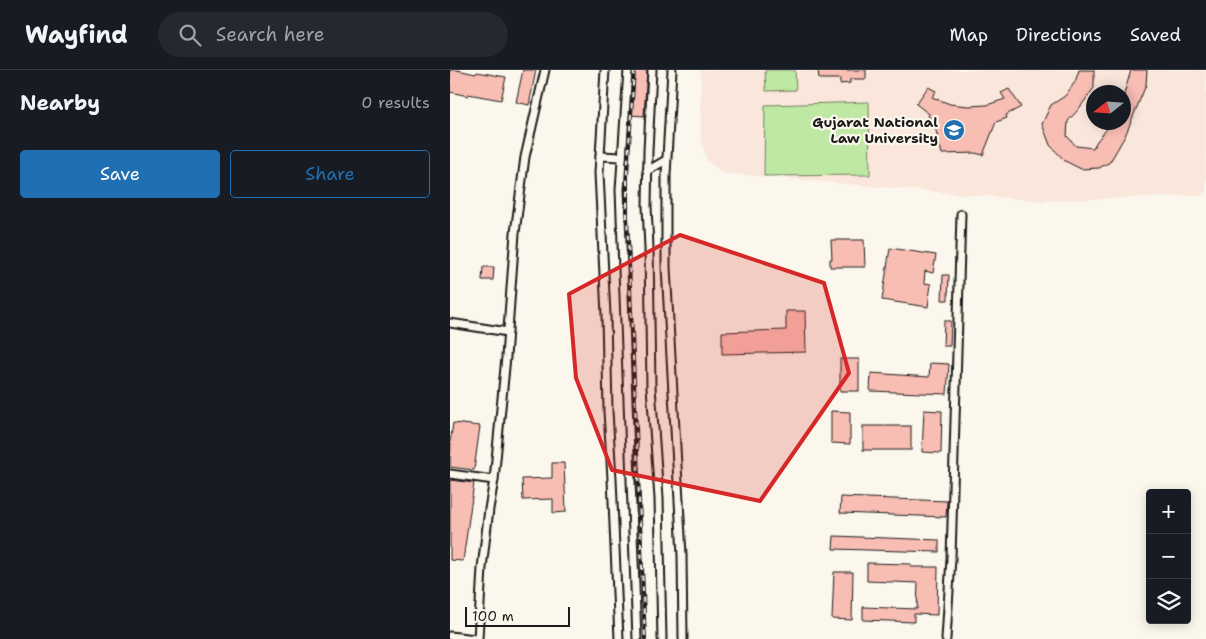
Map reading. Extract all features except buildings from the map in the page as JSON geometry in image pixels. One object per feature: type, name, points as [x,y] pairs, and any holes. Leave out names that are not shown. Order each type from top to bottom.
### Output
[{"type":"street","points":[[450,636],[477,639],[482,568],[494,480],[508,332],[515,233],[521,184],[545,70]]},
{"type":"street","points":[[605,70],[599,173],[619,639]]},
{"type":"street","points":[[628,70],[620,190],[637,639]]},
{"type":"street","points":[[652,70],[647,171],[651,387],[659,498],[662,639]]},
{"type":"street","points":[[672,70],[666,160],[666,267],[682,555],[682,639]]},
{"type":"street","points":[[600,156],[622,157]]},
{"type":"street","points":[[647,171],[666,160]]},
{"type":"street","points":[[946,639],[951,548],[961,214]]},
{"type":"street","points":[[450,323],[508,332]]},
{"type":"street","points":[[450,474],[494,480]]},
{"type":"highlighted area","points":[[680,235],[824,283],[849,373],[760,501],[612,470],[576,378],[569,294]]},
{"type":"shaded area","name":"Gujarat National Law University","points":[[701,70],[1206,70],[1206,195],[1042,201],[723,173],[707,161],[701,138]]},
{"type":"green space","points":[[765,70],[795,70],[796,90],[766,91]]},
{"type":"green space","points":[[869,102],[870,175],[764,176],[765,105]]},
{"type":"railway","points":[[634,70],[627,174],[627,216],[645,639]]},
{"type":"place","name":"Gujarat National Law University","points":[[954,130]]}]
